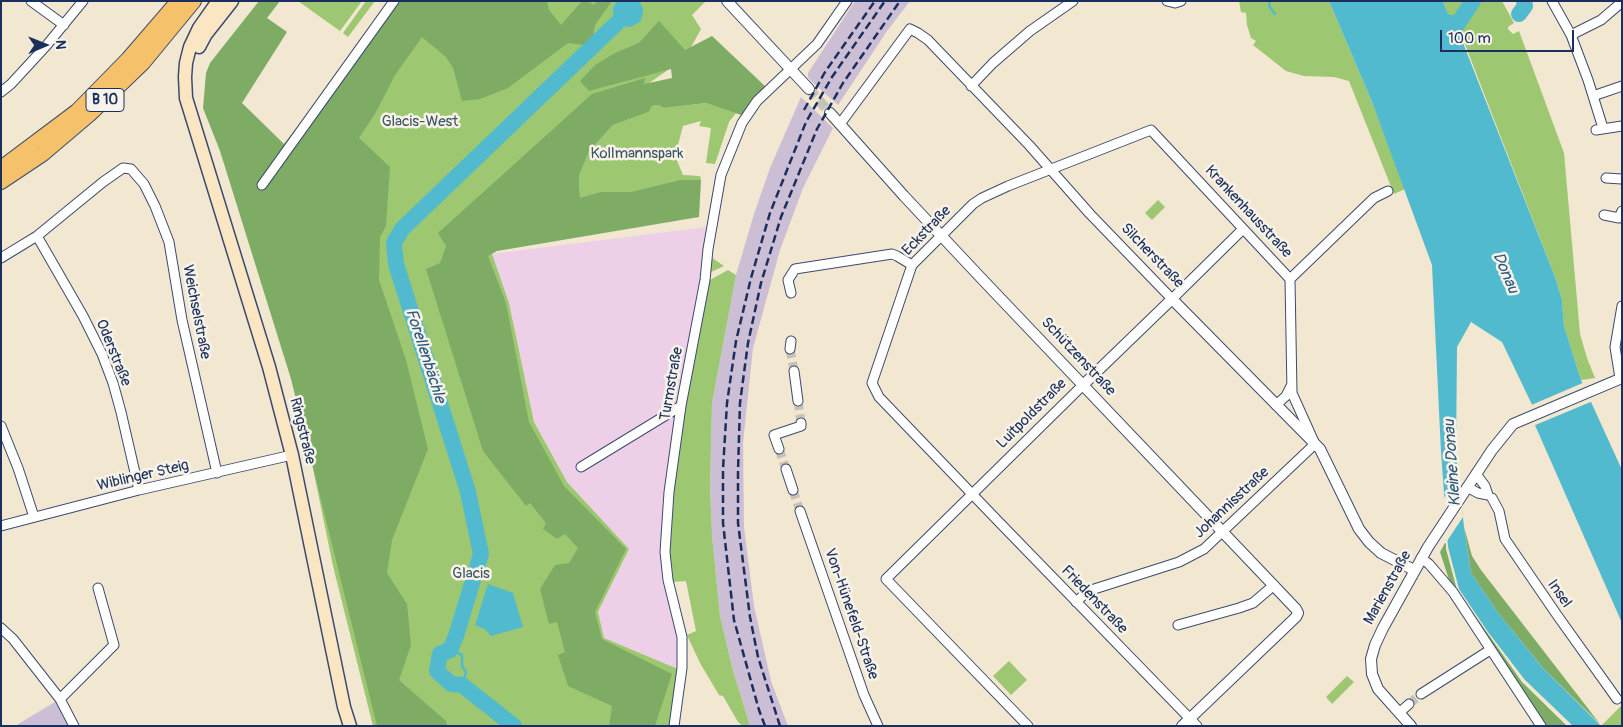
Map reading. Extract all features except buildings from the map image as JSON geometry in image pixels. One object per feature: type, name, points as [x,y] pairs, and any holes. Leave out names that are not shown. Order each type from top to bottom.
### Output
[{"type":"highway","name":"B 10","points":[[1,168],[77,111],[128,59],[178,1]]},
{"type":"highway","name":"B 10","points":[[1,182],[43,154],[89,116],[143,63],[194,1]]},
{"type":"main road","name":"Ringstraße","points":[[218,1],[199,28],[190,47],[186,63],[186,98],[268,367],[292,455],[350,726]]},
{"type":"main road","name":"Ringstraße","points":[[202,150],[193,106],[194,59],[206,34],[232,1]]},
{"type":"street","points":[[31,1],[64,25]]},
{"type":"street","points":[[1,92],[16,79],[83,1]]},
{"type":"street","points":[[262,185],[394,1]]},
{"type":"street","points":[[727,1],[809,89]]},
{"type":"street","name":"Turmstraße","points":[[674,726],[682,668],[682,637],[668,580],[665,552],[669,492],[681,406],[705,280],[708,249],[721,175],[742,123],[757,102],[817,44],[847,1]]},
{"type":"street","points":[[972,86],[992,63],[1030,31],[1071,1]]},
{"type":"street","points":[[1167,1],[1175,3],[1181,1]]},
{"type":"street","points":[[1552,1],[1571,35],[1588,80],[1599,129],[1622,126]]},
{"type":"street","points":[[1571,35],[1601,20],[1622,2]]},
{"type":"street","name":"Silcherstraße","points":[[840,124],[910,30],[918,33],[946,58],[1090,214],[1315,444]]},
{"type":"street","points":[[1593,96],[1622,86]]},
{"type":"street","name":"Schützenstraße","points":[[830,113],[942,235],[1297,610],[1297,616],[1190,723]]},
{"type":"street","name":"Eckstraße","points":[[972,494],[879,397],[872,383],[912,265],[973,204],[982,198],[1151,130],[1155,133]]},
{"type":"street","name":"Krankenhausstraße","points":[[1155,133],[1290,279],[1292,383],[1295,401],[1315,444],[1320,449],[1340,492],[1364,536],[1381,553],[1414,570]]},
{"type":"street","name":"Weichselstraße","points":[[37,236],[103,182],[127,167],[144,184],[164,226],[182,320],[217,473]]},
{"type":"street","points":[[1606,178],[1622,179]]},
{"type":"street","points":[[1290,279],[1374,198],[1388,191]]},
{"type":"street","points":[[1604,215],[1619,218],[1622,211]]},
{"type":"street","name":"Luitpoldstraße","points":[[1028,726],[886,579],[1243,229]]},
{"type":"street","points":[[1,258],[37,236]]},
{"type":"street","name":"Oderstraße","points":[[37,236],[83,316],[102,354],[118,402],[138,490]]},
{"type":"street","points":[[791,293],[788,280],[795,270],[892,254],[912,265]]},
{"type":"street","points":[[1621,378],[1615,347],[1622,306]]},
{"type":"street","points":[[794,371],[798,401]]},
{"type":"street","name":"Marienstraße","points":[[1398,713],[1374,682],[1371,659],[1380,634],[1436,533],[1513,424],[1621,378]]},
{"type":"street","points":[[1276,405],[1286,396],[1292,383]]},
{"type":"street","points":[[581,468],[681,406]]},
{"type":"street","points":[[779,449],[774,435],[801,426],[801,423]]},
{"type":"street","points":[[1,426],[18,468],[34,517]]},
{"type":"street","name":"Johannisstraße","points":[[1076,602],[1088,591],[1179,562],[1204,549],[1315,444]]},
{"type":"street","name":"Wiblinger Steig","points":[[1,526],[138,490],[292,455]]},
{"type":"street","points":[[786,469],[793,490]]},
{"type":"street","points":[[1465,490],[1488,495],[1485,486],[1476,474]]},
{"type":"street","name":"Friedenstraße","points":[[972,494],[1190,723]]},
{"type":"street","name":"Insel","points":[[1492,498],[1498,511],[1505,539],[1617,699]]},
{"type":"street","name":"Von-Hünefeld-Straße","points":[[800,511],[864,695],[878,726]]},
{"type":"street","points":[[1421,558],[1429,564],[1453,592],[1542,726]]},
{"type":"street","points":[[1178,624],[1253,603],[1274,585]]},
{"type":"street","points":[[60,699],[114,645],[98,588]]},
{"type":"street","points":[[1,628],[13,639],[60,699],[74,726]]},
{"type":"street","points":[[1421,694],[1490,650]]},
{"type":"street","points":[[1409,704],[1398,713],[1411,726]]},
{"type":"shaded area","points":[[855,1],[910,1],[887,31],[838,105],[811,81],[808,73]]},
{"type":"shaded area","points":[[801,97],[833,128],[803,188],[780,250],[753,348],[743,443],[744,527],[754,606],[771,681],[788,726],[750,726],[732,667],[720,616],[712,535],[710,486],[712,403],[736,275],[770,168]]},
{"type":"shaded area","points":[[706,227],[701,280],[661,548],[663,579],[679,639],[678,669],[604,638],[598,613],[629,549],[567,482],[534,422],[509,303],[491,254]]},
{"type":"shaded area","points":[[60,699],[74,726],[15,726]]},
{"type":"green space","points":[[259,1],[280,1],[267,18],[287,32],[242,103],[284,144],[344,67],[354,51],[384,22],[399,1],[547,1],[549,10],[561,25],[582,1],[587,1],[594,5],[597,1],[612,1],[595,25],[591,46],[568,43],[508,88],[480,99],[462,101],[453,68],[446,57],[422,37],[395,75],[376,112],[359,138],[390,167],[386,226],[380,237],[379,280],[406,360],[428,449],[392,540],[387,573],[407,604],[411,645],[399,680],[446,721],[447,726],[377,726],[291,379],[220,151],[203,108],[206,73],[210,63]]},
{"type":"green space","points":[[298,1],[362,1],[340,31]]},
{"type":"green space","points":[[366,1],[375,1],[348,37],[343,33]]},
{"type":"green space","name":"Glacis","points":[[416,1],[706,1],[692,15],[701,29],[685,58],[622,102],[499,221],[492,254],[509,303],[534,422],[567,482],[629,549],[598,612],[604,638],[678,669],[670,726],[373,726],[333,566],[292,366],[327,184]]},
{"type":"green space","points":[[1239,1],[1329,1],[1372,102],[1405,189],[1394,194],[1349,81],[1334,77],[1304,76],[1286,71],[1253,45],[1256,41],[1251,38],[1246,13],[1241,12]]},
{"type":"green space","points":[[1443,1],[1502,1],[1514,23],[1508,29],[1513,34],[1519,31],[1564,153],[1580,334],[1595,378],[1581,380],[1564,326],[1562,300],[1555,277],[1461,34],[1448,14]]},
{"type":"green space","points":[[659,21],[685,50],[712,36],[766,87],[741,115],[706,103],[664,108],[658,105],[652,106],[649,112],[613,125],[589,151],[579,176],[580,198],[600,192],[630,192],[679,180],[701,180],[699,217],[497,251],[488,256],[506,303],[529,422],[564,486],[626,549],[595,612],[602,639],[672,674],[655,726],[609,726],[612,706],[568,686],[558,655],[565,652],[557,622],[549,624],[540,589],[555,565],[569,563],[578,548],[565,534],[557,539],[543,529],[546,523],[530,503],[526,506],[483,451],[426,269],[440,263],[446,246],[438,233],[592,94],[645,78],[644,84],[672,78],[671,69],[589,91],[580,81],[595,65],[615,53],[639,43]]},
{"type":"green space","name":"Kollmannspark","points":[[706,103],[736,113],[729,122],[715,164],[706,163],[711,128],[699,126],[701,121],[683,126],[675,156],[683,175],[700,176],[701,180],[679,180],[630,192],[600,192],[580,199],[579,176],[589,150],[613,125],[649,112],[652,106],[658,105],[664,108]]},
{"type":"green space","points":[[1158,200],[1165,207],[1152,220],[1145,213]]},
{"type":"green space","points":[[711,257],[724,266],[709,273]]},
{"type":"green space","points":[[728,270],[736,275],[712,403],[710,486],[712,535],[720,616],[732,667],[750,726],[743,726],[738,722],[723,696],[719,695],[700,663],[687,635],[696,631],[686,581],[672,582],[669,548],[672,497],[682,424],[710,280]]},
{"type":"green space","points":[[1464,527],[1472,556],[1481,570],[1600,724],[1543,668],[1499,614],[1471,573]]},
{"type":"green space","points":[[1446,541],[1446,549],[1457,590],[1522,682],[1567,726],[1546,726],[1539,719],[1453,592],[1440,552]]},
{"type":"green space","points":[[1009,661],[1027,680],[1011,695],[993,676]]},
{"type":"green space","points":[[1347,676],[1354,682],[1332,704],[1326,697]]},
{"type":"green space","points":[[1622,705],[1622,726],[1601,726]]},
{"type":"water","points":[[617,1],[639,1],[643,8],[640,22],[631,27],[621,26],[617,23],[613,14],[613,8]]},
{"type":"water","points":[[1329,1],[1443,1],[1448,14],[1455,16],[1463,29],[1461,34],[1463,43],[1555,277],[1562,300],[1564,326],[1581,380],[1622,470],[1622,623],[1531,416],[1536,413],[1502,342],[1471,322],[1457,347],[1456,453],[1471,573],[1499,614],[1542,667],[1601,726],[1572,725],[1525,680],[1488,632],[1459,589],[1448,547],[1441,452],[1432,265],[1372,102]]},
{"type":"water","points":[[488,584],[513,593],[523,627],[491,636],[485,629],[475,625]]},
{"type":"pier","points":[[1585,382],[1593,401],[1533,426],[1528,416],[1532,412],[1529,406]]},
{"type":"pier","points":[[1459,476],[1463,517],[1445,544],[1442,501]]},
{"type":"waterway","points":[[1270,1],[1269,6],[1275,14]]},
{"type":"waterway","points":[[1446,41],[1473,1]]},
{"type":"waterway","points":[[1519,14],[1525,6],[1524,1]]},
{"type":"waterway","name":"Forellenbächle","points":[[514,726],[462,685],[451,684],[437,671],[440,654],[450,650],[456,636],[481,554],[468,492],[396,264],[394,243],[402,229],[617,23]]},
{"type":"waterway","points":[[450,650],[462,655],[462,666],[466,672],[462,685]]},
{"type":"tunnel","points":[[809,89],[830,113]]},
{"type":"tunnel","points":[[790,349],[794,371]]},
{"type":"tunnel","points":[[798,401],[801,423]]},
{"type":"tunnel","points":[[779,449],[786,469]]},
{"type":"tunnel","points":[[793,490],[800,511]]},
{"type":"tunnel","points":[[1409,704],[1421,694]]},
{"type":"railway","points":[[804,110],[825,72],[875,1]]},
{"type":"railway","points":[[765,726],[734,620],[723,523],[723,469],[727,403],[736,341],[751,278],[770,213],[806,122],[832,77],[885,1]]},
{"type":"railway","points":[[780,726],[758,657],[750,617],[738,523],[740,403],[748,343],[761,283],[781,217],[817,129],[843,83],[900,1]]},
{"type":"park label","name":"Glacis-West","points":[[420,122]]},
{"type":"water label","name":"Donau","points":[[1505,273]]},
{"type":"water label","name":"Kleine Donau","points":[[1453,463]]}]
